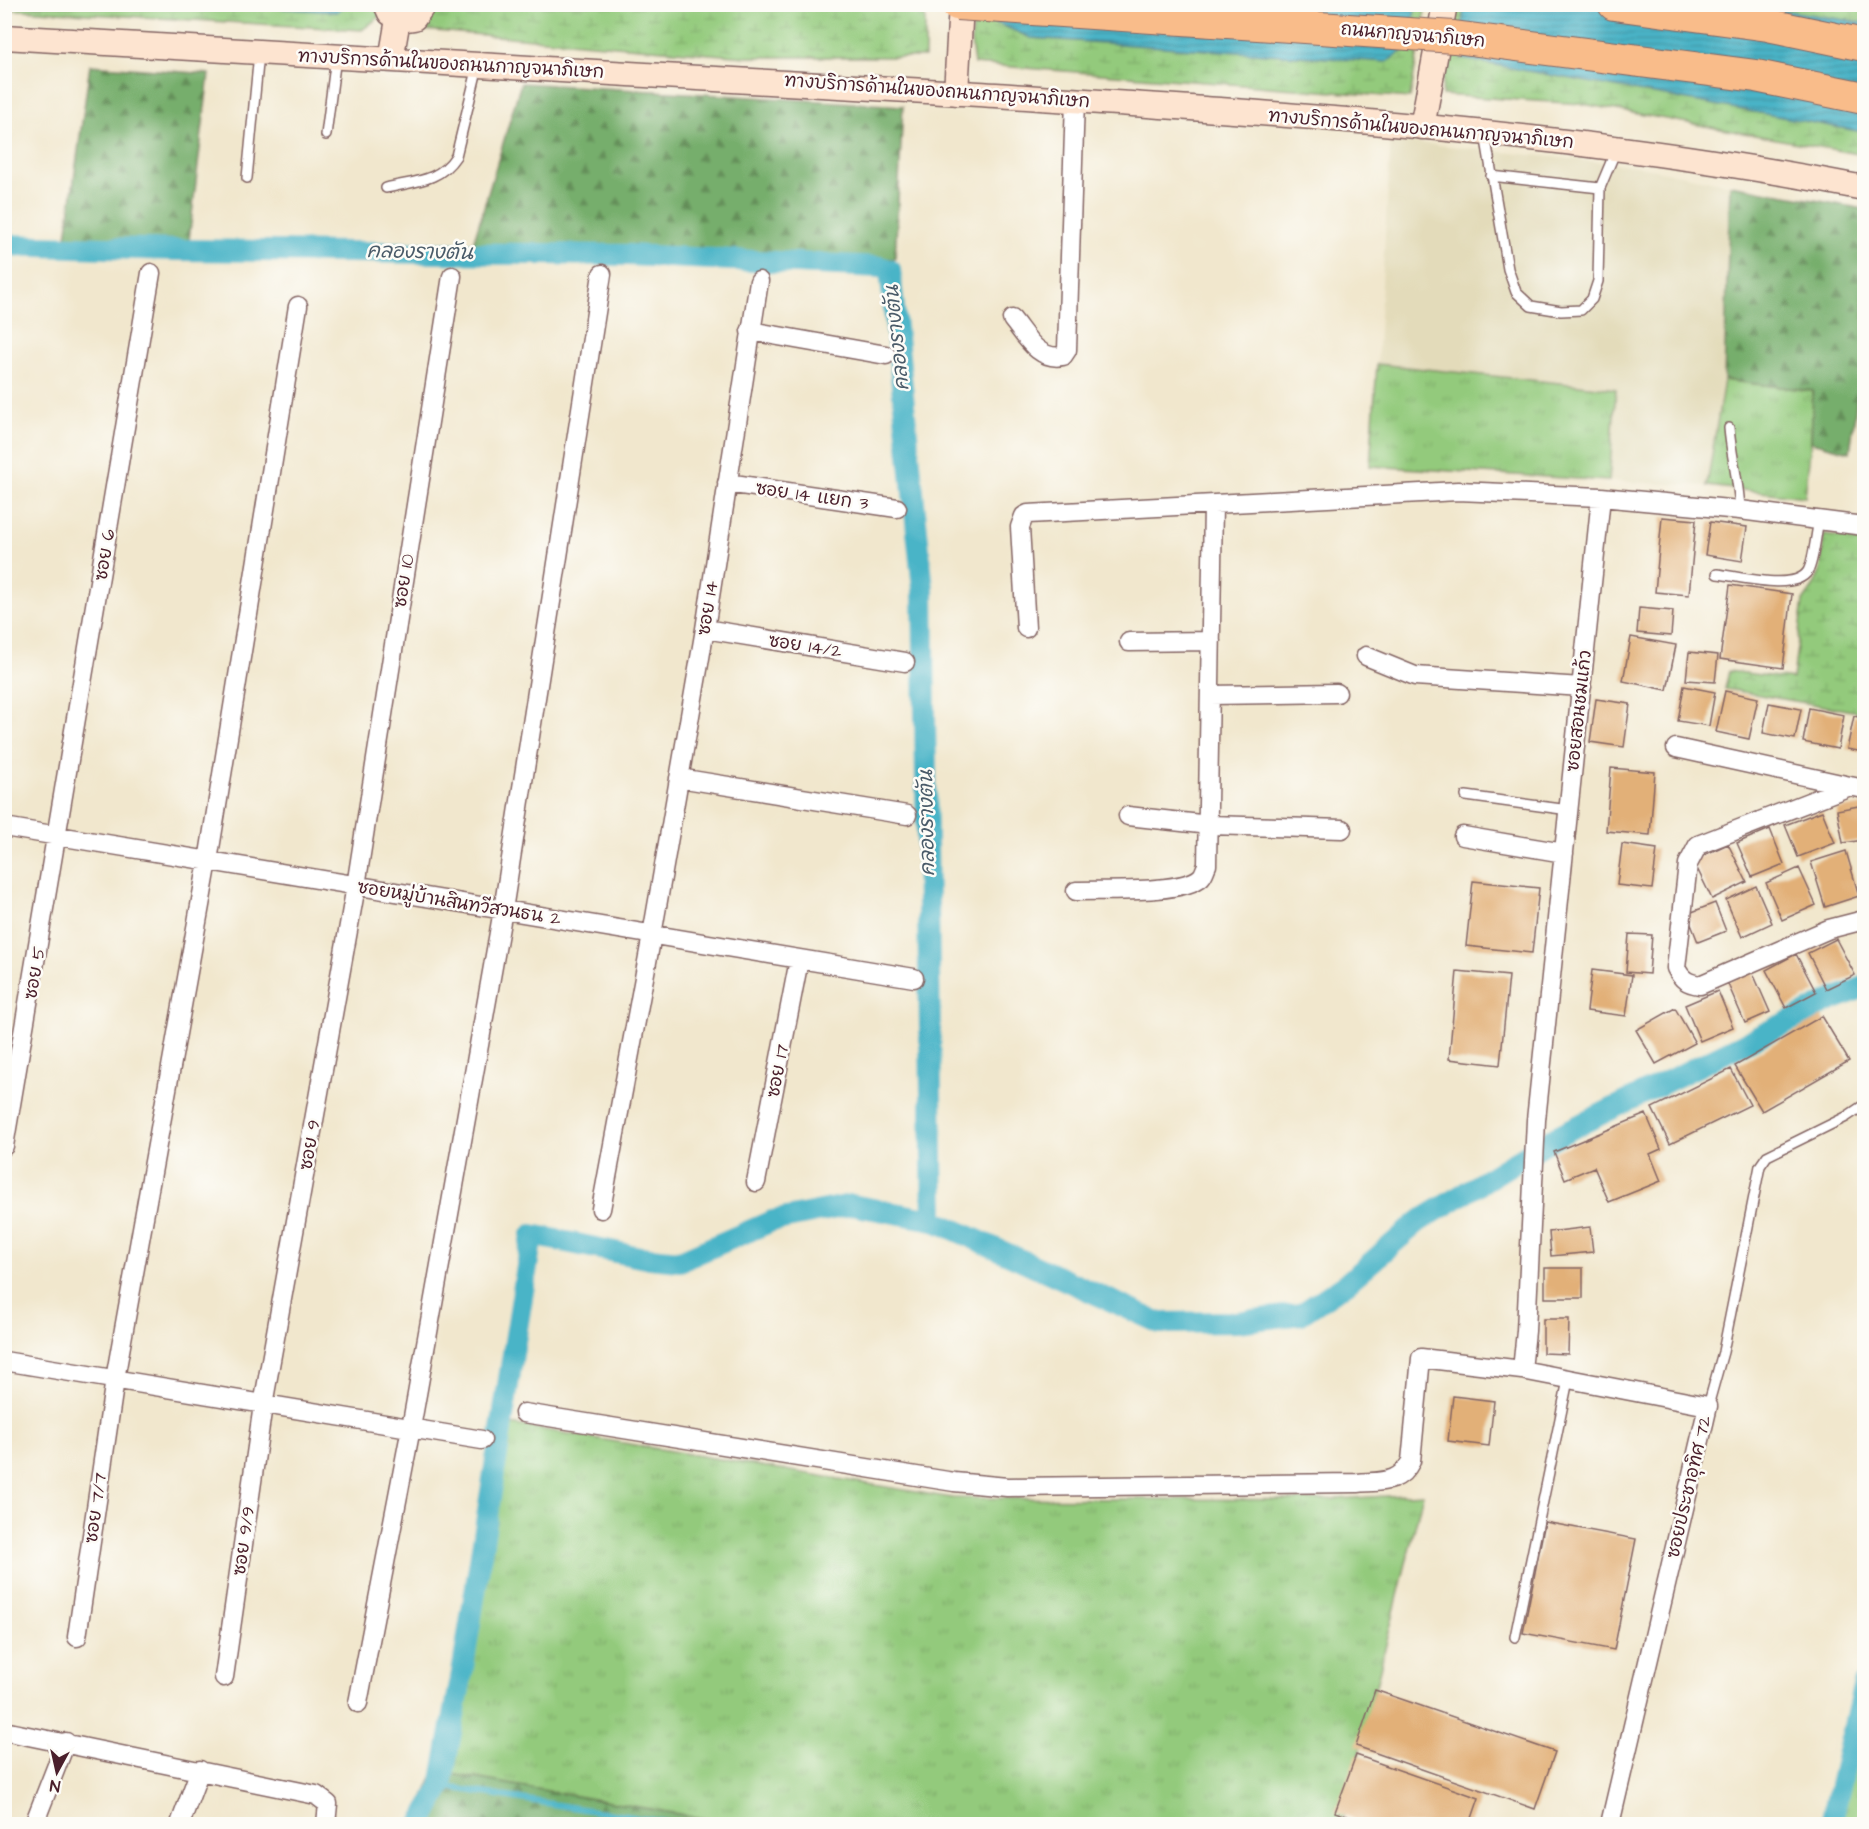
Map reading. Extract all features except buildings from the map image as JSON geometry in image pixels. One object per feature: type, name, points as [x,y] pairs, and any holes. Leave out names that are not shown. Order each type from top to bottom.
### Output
[{"type":"highway","name":"ถนนกาญจนาภิเษก","points":[[959,4],[1454,37],[1756,76],[1864,98]]},
{"type":"highway","points":[[1614,4],[1768,25],[1864,45]]},
{"type":"main road","points":[[391,60],[392,11],[414,18],[423,4]]},
{"type":"main road","points":[[956,93],[959,4]]},
{"type":"main road","points":[[1422,127],[1445,4]]},
{"type":"main road","name":"ทางบริการด้านในของถนนกาญจนาภิเษก","points":[[4,37],[478,66],[790,81],[1422,127],[1617,148],[1761,168],[1864,188]]},
{"type":"street","points":[[1012,319],[1039,352],[1056,357],[1063,356],[1067,350],[1075,100]]},
{"type":"street","name":"ซอย 6","points":[[59,836],[152,273]]},
{"type":"street","points":[[358,1703],[411,1428],[503,910],[602,274]]},
{"type":"street","name":"ซอย 10","points":[[356,886],[452,276]]},
{"type":"street","name":"ซอย 14","points":[[601,1209],[652,935],[705,629],[759,281]]},
{"type":"street","points":[[208,861],[298,306]]},
{"type":"street","points":[[750,331],[886,355]]},
{"type":"street","name":"ซอย 14 แยก 3","points":[[728,483],[897,508]]},
{"type":"street","points":[[1026,628],[1020,527],[1024,516],[1037,512],[1458,491],[1601,498],[1740,510],[1864,526]]},
{"type":"street","name":"ซอยสอนชมแก้ว","points":[[1522,1370],[1536,1120],[1601,498]]},
{"type":"street","points":[[1076,891],[1170,888],[1192,883],[1202,876],[1207,865],[1213,505]]},
{"type":"street","name":"ซอย 14/2","points":[[705,629],[906,662]]},
{"type":"street","points":[[1129,642],[1211,641]]},
{"type":"street","points":[[1365,656],[1415,676],[1582,687]]},
{"type":"street","points":[[1210,695],[1337,693]]},
{"type":"street","points":[[1676,748],[1857,788]]},
{"type":"street","points":[[679,778],[907,815]]},
{"type":"street","points":[[1857,788],[1698,845],[1688,864],[1676,968],[1681,978],[1688,983],[1700,985],[1829,929],[1864,920]]},
{"type":"street","points":[[1128,816],[1209,825],[1342,829]]},
{"type":"street","name":"ซอยหมู่บ้านสินทวีสวนธน 2","points":[[4,827],[915,978]]},
{"type":"street","name":"ซอย 5","points":[[4,1146],[59,836]]},
{"type":"street","points":[[1464,836],[1564,853]]},
{"type":"street","name":"ซอย 7/7","points":[[77,1637],[115,1378],[208,861]]},
{"type":"street","name":"ซอย 9","points":[[263,1405],[356,886]]},
{"type":"street","name":"ซอย 17","points":[[756,1182],[799,960]]},
{"type":"street","name":"ซอยประชาอุทิศ 72","points":[[524,1413],[954,1482],[1007,1487],[1358,1483],[1395,1480],[1405,1472],[1411,1461],[1421,1358],[1522,1370],[1708,1406],[1610,1824]]},
{"type":"street","points":[[4,1361],[482,1440]]},
{"type":"street","name":"ซอย 9/9","points":[[224,1677],[263,1405]]},
{"type":"street","points":[[4,1731],[316,1795],[328,1804],[329,1819],[326,1824]]},
{"type":"street","points":[[34,1824],[66,1742]]},
{"type":"street","points":[[180,1824],[200,1770]]},
{"type":"lane","points":[[247,178],[260,53]]},
{"type":"lane","points":[[326,135],[336,57]]},
{"type":"lane","points":[[386,188],[431,178],[442,173],[450,165],[456,156],[478,66]]},
{"type":"lane","points":[[1485,133],[1508,269],[1516,292],[1531,306],[1561,312],[1581,310],[1592,299],[1598,281],[1600,188],[1617,148]]},
{"type":"lane","points":[[1491,176],[1600,188]]},
{"type":"lane","points":[[1729,428],[1731,452],[1738,475],[1740,510]]},
{"type":"lane","points":[[1717,573],[1782,582],[1797,580],[1808,571],[1819,520]]},
{"type":"lane","points":[[1466,796],[1569,810]]},
{"type":"lane","points":[[1708,1406],[1723,1352],[1760,1166],[1767,1156],[1846,1117],[1864,1105]]},
{"type":"lane","points":[[1515,1637],[1568,1380]]},
{"type":"shaded area","points":[[1391,140],[1636,166],[1730,185],[1724,380],[1707,486],[1609,481],[1616,389],[1377,364]]},
{"type":"green space","points":[[4,5],[381,5],[379,17],[362,30],[5,9]]},
{"type":"green space","points":[[428,5],[925,5],[925,57],[746,57],[424,30]]},
{"type":"green space","points":[[977,5],[1426,5],[1410,98],[974,64],[971,41]]},
{"type":"green space","points":[[1457,5],[1864,5],[1864,155],[1583,104],[1442,95],[1444,65]]},
{"type":"green space","points":[[90,65],[209,74],[189,240],[66,237]]},
{"type":"green space","points":[[521,83],[903,106],[895,259],[606,249],[472,247]]},
{"type":"green space","points":[[1730,185],[1864,209],[1864,398],[1857,398],[1850,452],[1811,442],[1813,391],[1724,380]]},
{"type":"green space","points":[[1377,364],[1616,389],[1609,481],[1370,466]]},
{"type":"green space","points":[[1724,380],[1813,391],[1811,442],[1805,497],[1707,486]]},
{"type":"green space","points":[[1824,535],[1864,540],[1864,713],[1725,689],[1729,671],[1793,679],[1803,601],[1820,572]]},
{"type":"green space","points":[[510,1424],[952,1498],[1318,1500],[1423,1494],[1342,1824],[735,1824],[453,1775]]},
{"type":"green space","points":[[1864,1720],[1864,1824],[1841,1824]]},
{"type":"green space","points":[[435,1771],[717,1821],[718,1824],[412,1824]]},
{"type":"water","points":[[992,4],[1415,4],[1415,11],[1405,49],[1387,62],[1031,38],[990,20]]},
{"type":"water","points":[[1745,4],[1864,23],[1864,132],[1462,59],[1463,14],[1470,5]]},
{"type":"water","points":[[228,5],[346,5],[337,12]]},
{"type":"waterway","name":"คลองรางตัน","points":[[4,245],[178,250],[628,255],[880,267],[890,270],[923,589],[933,1220]]},
{"type":"waterway","points":[[421,1824],[441,1786],[463,1667],[532,1235],[640,1257],[680,1261],[772,1221],[851,1205],[933,1220],[1160,1323],[1237,1322],[1301,1314],[1347,1283],[1418,1222],[1557,1136],[1834,999],[1864,987]]},
{"type":"waterway","points":[[1831,1824],[1864,1684]]},
{"type":"waterway","points":[[441,1786],[675,1824]]}]
